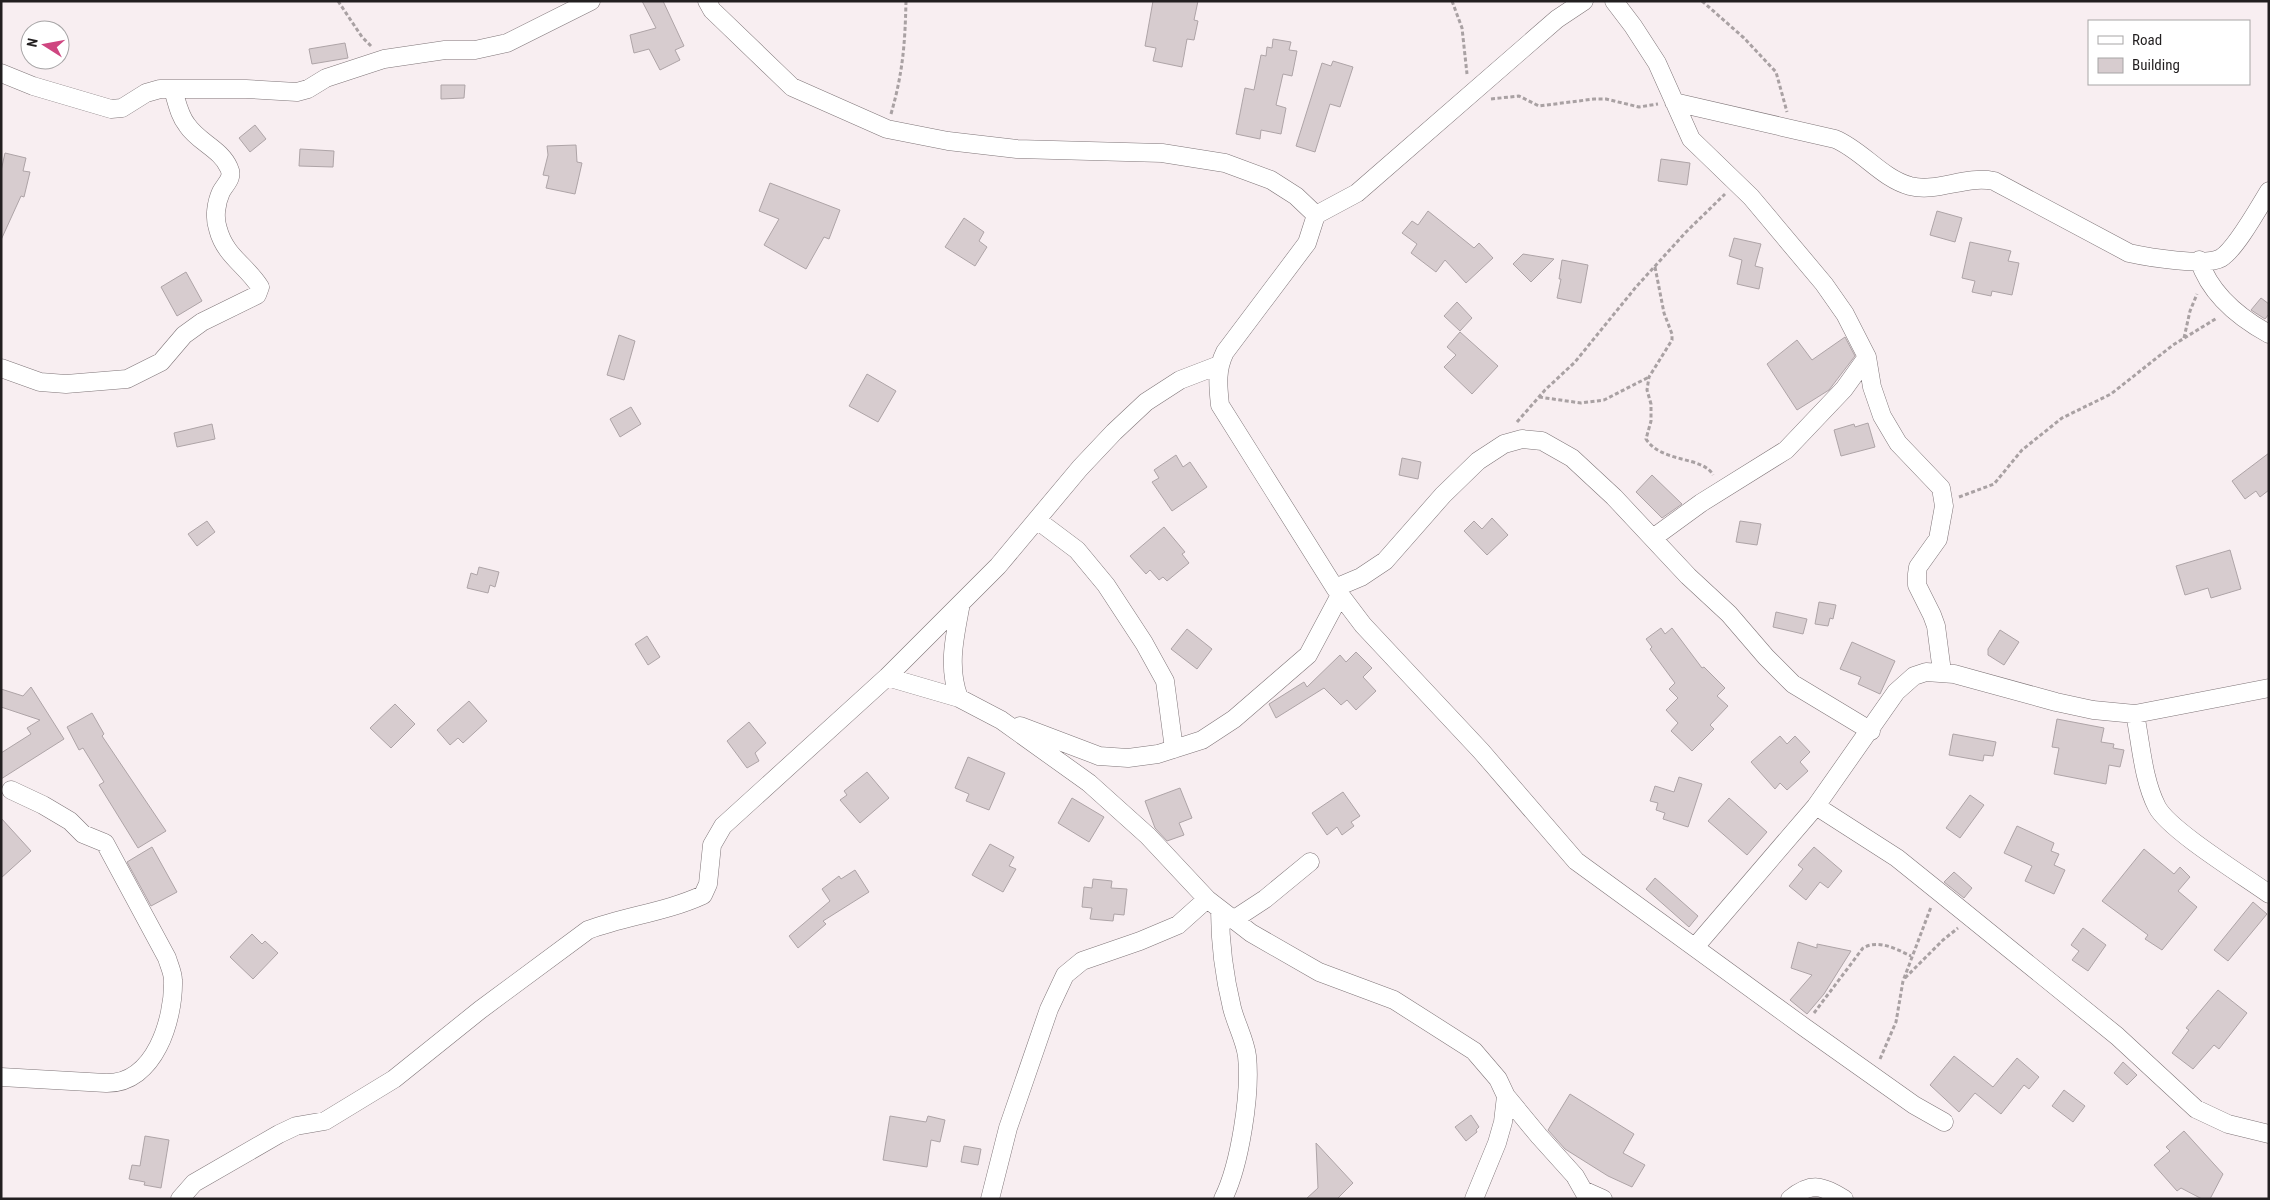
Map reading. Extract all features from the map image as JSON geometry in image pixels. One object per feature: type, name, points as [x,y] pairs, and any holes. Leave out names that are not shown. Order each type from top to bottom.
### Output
[{"type":"street","points":[[1,73],[33,86],[111,109],[122,108],[146,93],[160,90],[246,89],[297,92],[308,89],[326,78],[384,59],[445,50],[475,50],[507,43],[591,1]]},
{"type":"street","points":[[706,1],[712,10],[792,87],[887,129],[948,141],[1017,149],[1162,153],[1225,163],[1271,180],[1296,196],[1316,215]]},
{"type":"street","points":[[1584,1],[1558,20],[1357,193],[1316,215],[1307,243],[1225,352],[1219,365],[1220,405],[1337,591],[1362,625],[1481,751],[1576,861],[1606,885],[1695,947],[1804,1028],[1914,1105],[1944,1122]]},
{"type":"street","points":[[1614,1],[1657,63],[1691,138],[1751,197],[1824,284],[1845,314],[1867,358],[1872,387],[1882,416],[1898,443],[1941,488],[1944,502],[1938,539],[1918,567],[1917,585],[1936,626],[1942,672]]},
{"type":"street","points":[[1,368],[40,382],[66,384],[127,380],[162,362],[184,335],[202,322],[258,295],[260,286],[252,275],[224,247],[217,228],[216,211],[222,191],[229,181],[230,170],[220,155],[187,126],[173,90]]},
{"type":"street","points":[[1674,102],[1836,139],[1851,145],[1870,162],[1908,185],[1934,187],[1972,179],[1994,181],[2129,253],[2202,268],[2231,249],[2269,191]]},
{"type":"street","points":[[2202,268],[2231,309],[2269,334]]},
{"type":"street","points":[[1653,538],[1720,491],[1786,450],[1844,389],[1867,358]]},
{"type":"street","points":[[180,1199],[194,1183],[279,1134],[296,1126],[325,1121],[394,1079],[480,1010],[588,930],[608,923],[685,904],[703,895],[708,884],[712,845],[723,826],[887,677],[998,566],[1080,468],[1146,402],[1180,380],[1219,365]]},
{"type":"street","points":[[887,677],[958,698],[1001,720],[1099,756],[1128,758],[1158,754],[1202,740],[1234,719],[1308,655],[1337,591],[1362,577],[1385,560],[1443,495],[1478,461],[1504,444],[1522,438],[1542,441],[1572,458],[1729,614],[1766,657],[1793,684],[1870,731]]},
{"type":"street","points":[[1037,520],[1077,550],[1106,586],[1144,643],[1164,681],[1174,749]]},
{"type":"street","points":[[958,698],[953,683],[951,663],[961,603]]},
{"type":"street","points":[[1695,947],[1816,806],[1896,692],[1914,676],[1926,672],[1942,672],[2093,710],[2135,714],[2269,688]]},
{"type":"street","points":[[2135,714],[2147,779],[2158,808],[2179,830],[2269,894]]},
{"type":"street","points":[[1001,720],[1089,783],[1148,836],[1220,910],[1251,933],[1319,972],[1394,1000],[1474,1051],[1498,1079],[1506,1096],[1576,1176],[1586,1195],[1603,1199]]},
{"type":"street","points":[[1,1077],[114,1083],[130,1076],[146,1064],[163,1039],[172,1009],[173,978],[167,958],[105,843],[83,834],[70,821],[43,805],[11,790]]},
{"type":"street","points":[[1816,806],[1897,858],[1975,920],[2117,1036],[2196,1109],[2228,1124],[2269,1134]]},
{"type":"street","points":[[990,1199],[1008,1128],[1046,1018],[1065,975],[1082,962],[1140,942],[1178,925],[1220,910],[1265,899],[1310,862]]},
{"type":"street","points":[[1220,910],[1220,947],[1226,982],[1246,1054],[1247,1066],[1242,1129],[1236,1162],[1223,1199]]},
{"type":"street","points":[[1474,1199],[1503,1122],[1506,1096]]},
{"type":"street","points":[[1790,1199],[1808,1187],[1817,1186],[1844,1199]]},
{"type":"path","points":[[338,1],[362,36],[384,59]]},
{"type":"path","points":[[887,129],[901,78],[906,41],[906,1]]},
{"type":"path","points":[[1452,1],[1462,28],[1465,100],[1519,96],[1539,106],[1606,99],[1639,107],[1674,102]]},
{"type":"path","points":[[1702,1],[1744,38],[1776,72],[1792,128]]},
{"type":"path","points":[[1504,444],[1520,417],[1575,362],[1686,232],[1736,183]]},
{"type":"path","points":[[1655,266],[1664,313],[1672,334],[1672,340],[1649,377],[1647,390],[1651,404],[1651,421],[1646,439],[1651,446],[1665,454],[1704,466],[1712,472],[1720,491]]},
{"type":"path","points":[[2184,339],[2202,268]]},
{"type":"path","points":[[1944,502],[1994,484],[2022,450],[2062,418],[2111,394],[2184,339],[2231,309]]},
{"type":"path","points":[[1538,397],[1582,402],[1604,400],[1649,377]]},
{"type":"path","points":[[1871,1075],[1896,1022],[1902,981],[1938,891]]},
{"type":"path","points":[[1902,981],[1942,940],[1957,929],[1975,920]]},
{"type":"path","points":[[1804,1028],[1828,992],[1863,948],[1869,944],[1881,944],[1911,956]]},
{"type":"building","points":[[642,1],[663,1],[684,46],[675,50],[680,60],[660,70],[649,49],[634,53],[630,35],[656,28]]},
{"type":"building","points":[[1153,1],[1198,1],[1194,20],[1198,21],[1194,40],[1187,39],[1182,67],[1153,61],[1156,48],[1145,46]]},
{"type":"building","points":[[1273,39],[1291,42],[1289,50],[1297,51],[1292,76],[1283,74],[1276,105],[1286,108],[1281,134],[1261,130],[1260,139],[1236,134],[1245,88],[1254,90],[1261,55],[1266,56],[1267,47],[1272,48]]},
{"type":"building","points":[[345,43],[348,58],[312,64],[309,49]]},
{"type":"building","points":[[1333,61],[1353,67],[1340,107],[1330,104],[1315,152],[1296,146],[1322,63],[1331,66]]},
{"type":"building","points":[[441,85],[465,85],[464,98],[441,99]]},
{"type":"building","points":[[255,125],[266,139],[250,152],[239,138]]},
{"type":"building","points":[[576,145],[577,162],[582,163],[575,194],[546,188],[549,176],[543,175],[548,155],[547,146]]},
{"type":"building","points":[[300,149],[334,151],[333,167],[299,166]]},
{"type":"building","points":[[5,153],[26,158],[23,171],[30,172],[24,197],[21,196],[1,240],[1,171]]},
{"type":"building","points":[[1661,159],[1690,163],[1687,185],[1658,181]]},
{"type":"building","points":[[770,183],[840,210],[829,239],[824,237],[806,269],[764,245],[779,219],[759,211]]},
{"type":"building","points":[[1428,211],[1474,248],[1479,243],[1493,258],[1466,283],[1445,260],[1436,272],[1411,253],[1417,244],[1402,233],[1412,221],[1418,225]]},
{"type":"building","points":[[1937,211],[1962,218],[1955,242],[1930,235]]},
{"type":"building","points":[[964,218],[984,232],[979,241],[987,247],[975,266],[945,247]]},
{"type":"building","points":[[1734,238],[1761,244],[1755,266],[1763,268],[1759,289],[1737,284],[1742,260],[1729,256]]},
{"type":"building","points":[[1970,242],[2011,251],[2008,261],[2019,263],[2012,295],[1992,291],[1991,296],[1972,292],[1975,281],[1962,278]]},
{"type":"building","points":[[1523,254],[1554,259],[1531,282],[1513,264]]},
{"type":"building","points":[[1562,260],[1588,265],[1581,303],[1557,298]]},
{"type":"building","points":[[186,272],[202,301],[177,316],[161,287]]},
{"type":"building","points":[[2261,298],[2269,304],[2269,314],[2265,319],[2251,310]]},
{"type":"building","points":[[1457,302],[1472,318],[1460,331],[1444,316]]},
{"type":"building","points":[[1460,332],[1498,366],[1472,394],[1444,367],[1456,355],[1447,347]]},
{"type":"building","points":[[619,335],[635,341],[624,380],[607,375]]},
{"type":"building","points":[[1845,337],[1855,356],[1829,390],[1797,410],[1767,364],[1797,340],[1812,360]]},
{"type":"building","points":[[867,374],[896,391],[878,422],[849,406]]},
{"type":"building","points":[[631,407],[641,424],[620,437],[610,419]]},
{"type":"building","points":[[1868,423],[1875,447],[1841,456],[1834,430],[1854,424],[1855,427]]},
{"type":"building","points":[[212,424],[215,439],[177,447],[174,433]]},
{"type":"building","points":[[2269,453],[2269,490],[2260,497],[2256,491],[2245,499],[2232,481]]},
{"type":"building","points":[[1176,455],[1183,467],[1190,462],[1207,487],[1172,511],[1152,482],[1159,478],[1154,470]]},
{"type":"building","points":[[1402,458],[1421,462],[1418,479],[1399,475]]},
{"type":"building","points":[[1652,475],[1682,504],[1662,518],[1636,492]]},
{"type":"building","points":[[1492,518],[1508,535],[1487,555],[1464,531],[1474,521],[1482,529]]},
{"type":"building","points":[[207,521],[215,532],[197,546],[188,534]]},
{"type":"building","points":[[1740,521],[1761,524],[1757,545],[1736,542]]},
{"type":"building","points":[[1164,527],[1185,552],[1182,554],[1189,563],[1167,581],[1163,577],[1159,580],[1150,570],[1146,574],[1130,556]]},
{"type":"building","points":[[2230,550],[2241,589],[2211,598],[2208,588],[2185,595],[2176,566]]},
{"type":"building","points":[[479,567],[499,572],[495,587],[490,585],[488,593],[467,588],[471,573],[477,575]]},
{"type":"building","points":[[1819,602],[1836,605],[1833,619],[1830,618],[1828,626],[1815,624]]},
{"type":"building","points":[[1776,612],[1807,619],[1803,634],[1773,627]]},
{"type":"building","points":[[1661,628],[1665,634],[1672,628],[1702,668],[1704,667],[1725,688],[1717,696],[1728,706],[1710,725],[1714,729],[1692,751],[1671,731],[1678,723],[1666,710],[1678,698],[1669,689],[1675,683],[1650,649],[1652,647],[1646,639]]},
{"type":"building","points":[[1187,629],[1212,649],[1197,669],[1171,649]]},
{"type":"building","points":[[2000,630],[2019,642],[2004,665],[1988,655],[1988,649]]},
{"type":"building","points":[[647,636],[660,657],[648,665],[635,644]]},
{"type":"building","points":[[1852,642],[1895,661],[1880,694],[1858,684],[1861,677],[1840,669]]},
{"type":"building","points":[[1356,652],[1372,668],[1363,677],[1376,691],[1356,710],[1347,700],[1341,705],[1324,688],[1276,718],[1269,704],[1304,682],[1307,687],[1340,655],[1346,662]]},
{"type":"building","points":[[31,687],[64,739],[1,779],[1,753],[31,734],[27,728],[40,720],[1,707],[1,689],[23,696]]},
{"type":"building","points":[[469,701],[487,721],[463,743],[458,738],[450,745],[437,730]]},
{"type":"building","points":[[395,704],[415,724],[391,748],[370,728]]},
{"type":"building","points":[[92,713],[104,734],[102,736],[166,831],[138,848],[99,785],[104,782],[83,748],[79,750],[67,727]]},
{"type":"building","points":[[2057,719],[2104,728],[2101,742],[2114,744],[2113,748],[2124,750],[2120,767],[2109,765],[2106,784],[2054,774],[2059,748],[2052,747]]},
{"type":"building","points":[[749,722],[766,743],[755,753],[759,761],[747,768],[727,741]]},
{"type":"building","points":[[1953,734],[1996,742],[1993,756],[1984,755],[1983,761],[1949,755]]},
{"type":"building","points":[[1780,736],[1787,744],[1795,736],[1810,752],[1800,762],[1808,771],[1787,790],[1780,783],[1775,789],[1751,762]]},
{"type":"building","points":[[968,757],[1005,773],[989,810],[966,801],[969,794],[955,788]]},
{"type":"building","points":[[867,772],[889,798],[860,823],[840,800],[847,795],[844,791]]},
{"type":"building","points":[[1679,777],[1702,784],[1688,827],[1663,819],[1665,813],[1656,810],[1658,803],[1650,801],[1655,786],[1674,792]]},
{"type":"building","points":[[1180,788],[1192,818],[1179,823],[1184,835],[1167,841],[1155,828],[1145,801]]},
{"type":"building","points":[[1343,792],[1360,816],[1351,822],[1354,826],[1342,835],[1337,827],[1327,835],[1312,813]]},
{"type":"building","points":[[1970,795],[1984,805],[1960,838],[1946,828]]},
{"type":"building","points":[[1072,798],[1104,817],[1089,842],[1058,823]]},
{"type":"building","points":[[1729,798],[1767,832],[1747,855],[1708,821]]},
{"type":"building","points":[[1,818],[31,851],[1,878]]},
{"type":"building","points":[[2017,826],[2054,843],[2051,851],[2059,854],[2054,865],[2065,870],[2054,894],[2025,881],[2032,866],[2004,853]]},
{"type":"building","points":[[990,844],[1014,857],[1009,866],[1016,869],[1003,892],[972,875]]},
{"type":"building","points":[[152,847],[177,892],[151,906],[127,862]]},
{"type":"building","points":[[1814,847],[1842,871],[1828,888],[1820,882],[1806,900],[1789,886],[1803,869],[1798,865]]},
{"type":"building","points":[[2144,849],[2174,874],[2180,867],[2190,877],[2178,891],[2197,907],[2162,950],[2145,939],[2148,935],[2102,901]]},
{"type":"building","points":[[855,870],[869,892],[823,921],[826,924],[798,948],[789,936],[830,901],[822,889],[839,876],[841,879]]},
{"type":"building","points":[[1954,872],[1972,888],[1964,898],[1944,882]]},
{"type":"building","points":[[1655,878],[1698,916],[1689,927],[1646,889]]},
{"type":"building","points":[[1093,879],[1112,881],[1111,888],[1127,889],[1124,915],[1114,914],[1113,921],[1090,919],[1092,908],[1082,907],[1084,887],[1092,888]]},
{"type":"building","points":[[2253,902],[2267,914],[2228,961],[2214,950]]},
{"type":"building","points":[[2083,928],[2106,945],[2088,971],[2072,960],[2079,951],[2071,945]]},
{"type":"building","points":[[252,934],[262,944],[265,941],[278,953],[253,979],[230,957]]},
{"type":"building","points":[[1798,942],[1817,948],[1817,944],[1851,951],[1824,994],[1807,1014],[1790,1000],[1812,975],[1791,968]]},
{"type":"building","points":[[2218,990],[2247,1013],[2219,1049],[2214,1045],[2193,1069],[2172,1053],[2189,1030],[2186,1028]]},
{"type":"building","points":[[1954,1056],[1993,1087],[2017,1058],[2039,1077],[2029,1089],[2024,1085],[2001,1114],[1975,1093],[1959,1112],[1930,1085]]},
{"type":"building","points":[[2123,1062],[2137,1075],[2127,1085],[2114,1073]]},
{"type":"building","points":[[2064,1090],[2085,1106],[2073,1122],[2052,1106]]},
{"type":"building","points":[[1570,1094],[1634,1134],[1623,1153],[1645,1165],[1632,1187],[1608,1176],[1565,1149],[1548,1130]]},
{"type":"building","points":[[1471,1115],[1479,1127],[1476,1130],[1477,1132],[1466,1141],[1455,1127]]},
{"type":"building","points":[[890,1116],[926,1122],[928,1116],[945,1120],[940,1142],[931,1140],[927,1167],[883,1160]]},
{"type":"building","points":[[2184,1131],[2223,1174],[2210,1199],[2202,1199],[2181,1188],[2177,1191],[2154,1165],[2170,1151],[2166,1147]]},
{"type":"building","points":[[145,1136],[169,1140],[161,1188],[144,1185],[145,1182],[129,1179],[132,1165],[140,1166]]},
{"type":"building","points":[[1316,1143],[1353,1183],[1337,1199],[1306,1199],[1318,1188]]},
{"type":"building","points":[[964,1146],[981,1149],[978,1165],[961,1162]]}]
